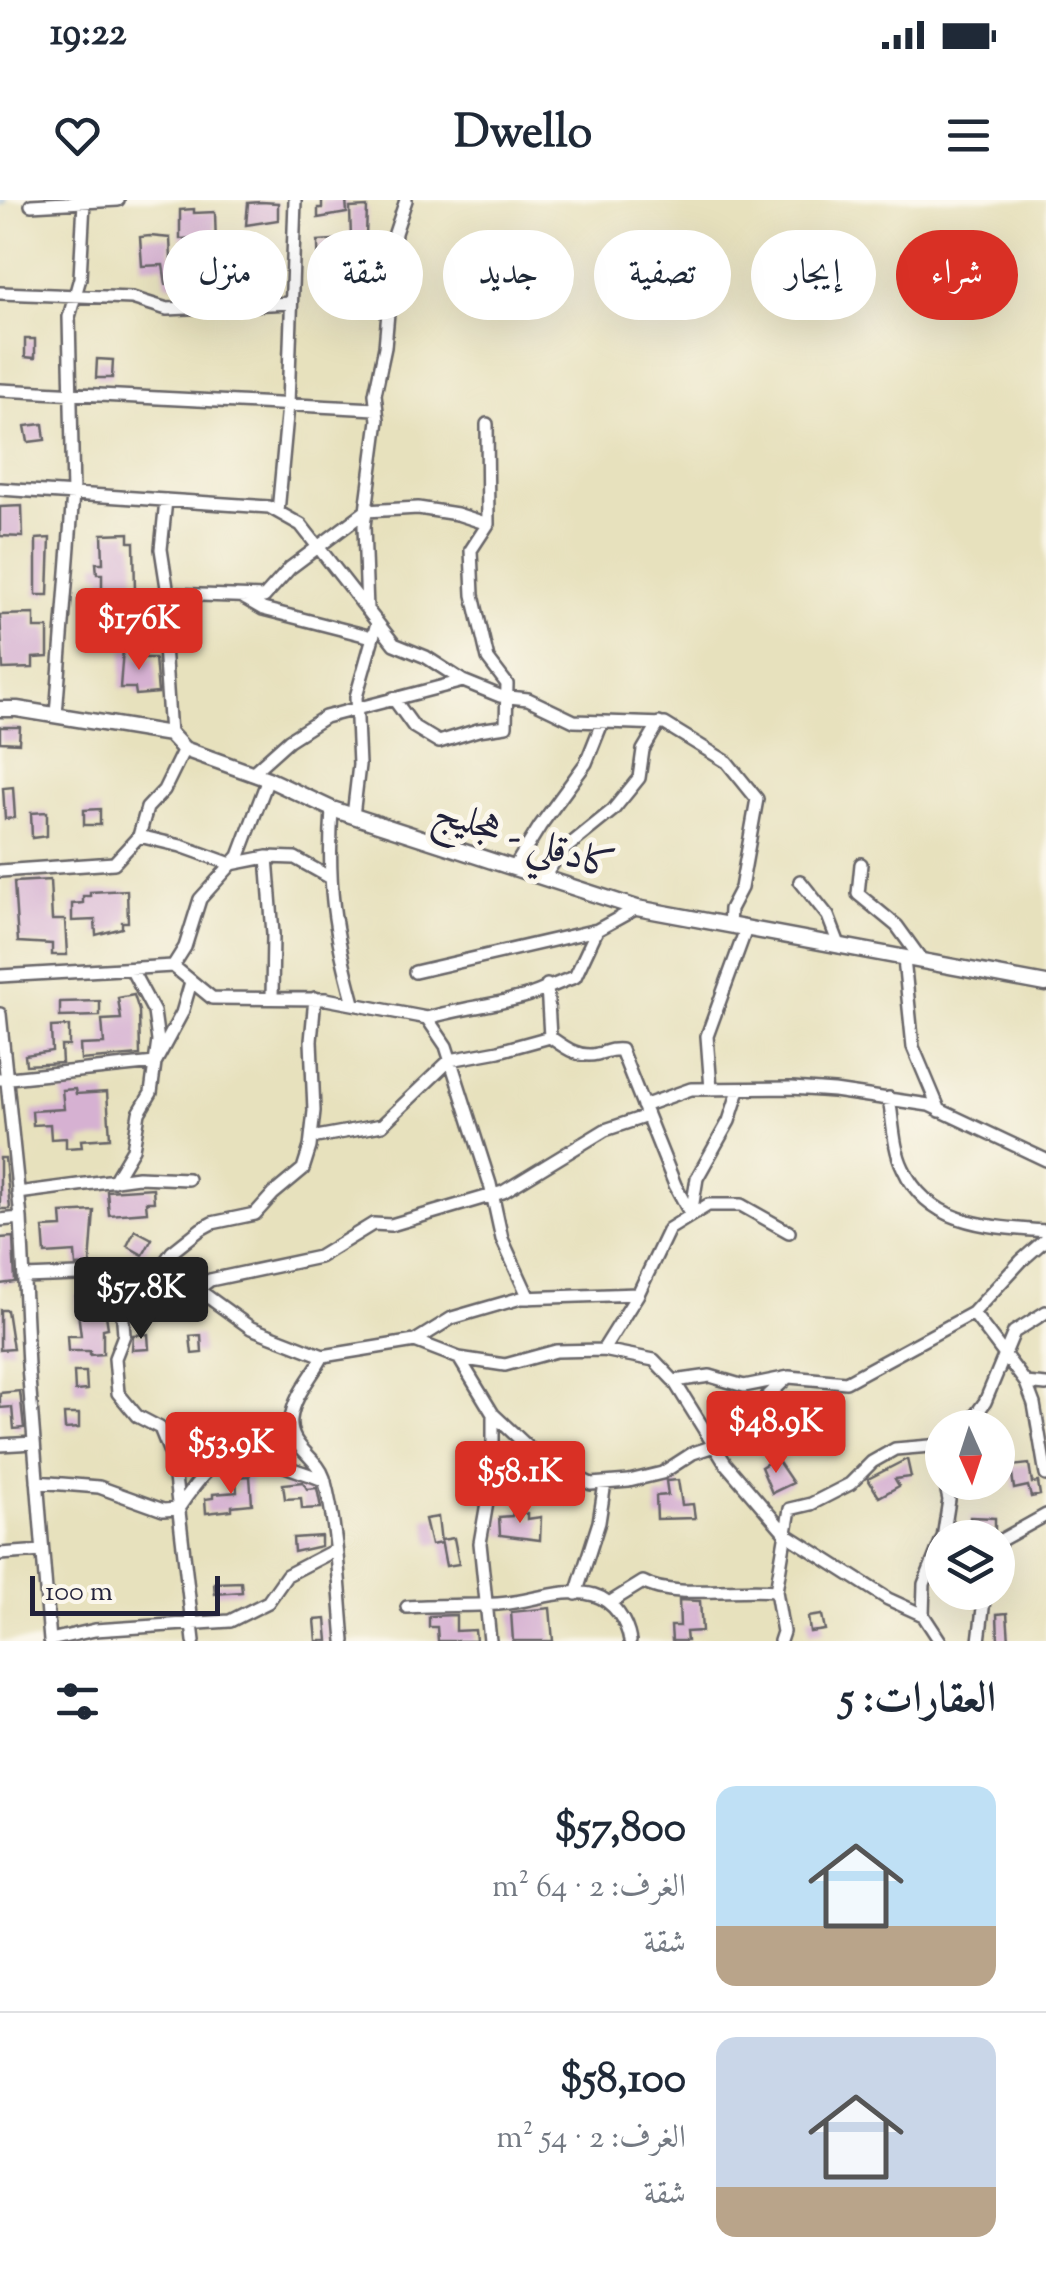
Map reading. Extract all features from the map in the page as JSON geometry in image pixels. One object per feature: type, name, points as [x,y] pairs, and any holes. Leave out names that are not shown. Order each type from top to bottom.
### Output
[{"type":"street","points":[[32,205],[118,200]]},
{"type":"street","points":[[278,512],[288,405],[294,200]]},
{"type":"street","points":[[367,610],[366,511],[375,394],[385,346],[395,233],[406,200]]},
{"type":"street","points":[[56,716],[73,494],[69,317],[80,278],[84,202]]},
{"type":"street","points":[[0,293],[132,298],[166,309],[291,303]]},
{"type":"street","points":[[0,390],[376,409]]},
{"type":"street","points":[[394,698],[414,727],[439,742],[506,726],[507,684],[488,659],[473,595],[471,550],[488,524],[488,424]]},
{"type":"street","points":[[0,489],[269,508],[301,525],[394,644],[426,657],[462,681],[509,697],[528,699],[574,721],[659,723],[681,733],[727,762],[757,800],[741,888],[730,909],[729,926]]},
{"type":"street","points":[[0,709],[170,734],[163,631],[168,594],[161,548],[166,500]]},
{"type":"street","points":[[168,594],[264,597],[290,568],[366,511],[418,508],[488,524]]},
{"type":"street","points":[[244,598],[263,610],[372,637]]},
{"type":"street","points":[[353,816],[359,765],[360,683],[377,623]]},
{"type":"street","points":[[252,774],[288,740],[325,717],[462,681]]},
{"type":"street","points":[[514,868],[586,762],[602,723]]},
{"type":"street","points":[[543,878],[561,852],[612,810],[639,778],[643,750],[659,723]]},
{"type":"street","name":"كادقلي - هجليج","points":[[170,734],[184,750],[268,780],[332,810],[637,908],[1046,984]]},
{"type":"street","points":[[0,871],[114,863],[139,836],[148,808],[164,790],[184,750]]},
{"type":"street","points":[[173,966],[185,948],[200,899],[239,856],[268,780]]},
{"type":"street","points":[[332,810],[329,877],[338,944],[354,1003]]},
{"type":"street","points":[[139,836],[231,864],[268,857],[294,858],[329,877]]},
{"type":"street","points":[[268,857],[272,997]]},
{"type":"street","points":[[861,864],[858,894],[897,926],[923,962]]},
{"type":"street","points":[[800,881],[828,916],[840,947]]},
{"type":"street","points":[[416,972],[597,930],[637,908]]},
{"type":"street","points":[[711,1089],[706,1036],[746,929]]},
{"type":"street","points":[[0,976],[173,966],[212,998],[315,998],[428,1018],[535,994],[547,985],[575,977],[597,930]]},
{"type":"street","points":[[904,959],[913,1047],[940,1111]]},
{"type":"street","points":[[114,1181],[133,1149],[140,1114],[151,1093],[158,1041],[154,1012],[131,968]]},
{"type":"street","points":[[155,1062],[182,1012],[191,982]]},
{"type":"street","points":[[547,985],[550,1036],[570,1052],[596,1055],[606,1048],[621,1050],[675,1185],[691,1215]]},
{"type":"street","points":[[158,1272],[172,1252],[201,1230],[212,1223],[255,1214],[303,1169],[314,1111],[311,1041],[315,998]]},
{"type":"street","points":[[0,1014],[3,1078],[21,1218],[50,1640],[95,1630],[230,1621],[268,1602],[287,1576],[335,1550]]},
{"type":"street","points":[[428,1018],[446,1046],[490,1184],[502,1239],[529,1298]]},
{"type":"street","points":[[311,1138],[382,1124],[450,1060],[499,1052],[550,1036]]},
{"type":"street","points":[[3,1078],[155,1062]]},
{"type":"street","points":[[198,1289],[210,1280],[319,1258],[373,1224],[391,1224],[503,1192],[605,1130],[691,1089],[792,1088],[929,1105],[1046,1160]]},
{"type":"street","points":[[691,1215],[697,1178],[729,1121],[739,1090]]},
{"type":"street","points":[[889,1098],[902,1166],[925,1202],[967,1222],[1046,1231]]},
{"type":"street","points":[[18,1193],[138,1178],[188,1178]]},
{"type":"street","points":[[603,1350],[638,1294],[669,1229],[691,1215],[708,1205],[741,1205],[789,1232]]},
{"type":"street","points":[[0,1220],[21,1218]]},
{"type":"street","points":[[674,1381],[710,1376],[744,1386],[789,1376],[846,1382],[974,1313],[1020,1261],[1046,1239]]},
{"type":"street","points":[[24,1277],[158,1272],[198,1289],[251,1328],[322,1356],[415,1340],[452,1318],[529,1298],[638,1294]]},
{"type":"street","points":[[114,1273],[124,1334],[114,1358],[118,1393],[137,1416],[160,1428],[174,1460],[194,1641]]},
{"type":"street","points":[[978,1410],[1006,1357],[1014,1332],[1046,1312]]},
{"type":"street","points":[[974,1313],[1026,1383],[1041,1436],[1046,1474]]},
{"type":"street","points":[[415,1340],[459,1358],[505,1365],[556,1351],[603,1350],[654,1360],[674,1381],[725,1464],[786,1534],[888,1599],[923,1616],[940,1641]]},
{"type":"street","points":[[322,1356],[300,1390],[291,1418],[300,1451],[322,1471],[331,1508],[344,1641]]},
{"type":"street","points":[[459,1358],[493,1414],[542,1460],[592,1484],[662,1473],[714,1446],[789,1376]]},
{"type":"street","points":[[1026,1383],[1046,1385]]},
{"type":"street","points":[[490,1641],[480,1543],[492,1468],[493,1414]]},
{"type":"street","points":[[178,1509],[200,1476],[226,1450],[251,1438],[269,1462],[299,1469],[324,1481]]},
{"type":"street","points":[[0,1445],[34,1443]]},
{"type":"street","points":[[780,1641],[783,1632],[776,1591],[790,1509],[811,1504],[850,1484],[872,1462],[895,1449],[925,1446]]},
{"type":"street","points":[[37,1482],[99,1487],[164,1510],[178,1509]]},
{"type":"street","points":[[576,1594],[598,1522],[605,1483]]},
{"type":"street","points":[[1015,1532],[1046,1514]]},
{"type":"street","points":[[0,1554],[42,1551]]},
{"type":"street","points":[[609,1603],[642,1582],[655,1590],[776,1591]]},
{"type":"street","points":[[923,1616],[925,1582]]},
{"type":"street","points":[[406,1606],[486,1605],[593,1594],[609,1603],[628,1624],[630,1641]]},
{"type":"street","points":[[979,1641],[983,1610]]},
{"type":"building","points":[[322,200],[346,200],[347,213],[318,218]]},
{"type":"building","points":[[248,203],[278,203],[278,220],[246,225]]},
{"type":"building","points":[[367,207],[366,230],[351,230],[350,208]]},
{"type":"building","points":[[180,210],[215,212],[216,230],[180,230]]},
{"type":"building","points":[[140,237],[163,237],[163,265],[142,266]]},
{"type":"building","points":[[25,339],[35,339],[35,358],[25,357]]},
{"type":"building","points":[[97,359],[113,360],[112,378],[96,378]]},
{"type":"building","points":[[43,424],[45,440],[28,442],[25,426]]},
{"type":"building","points":[[22,506],[23,537],[0,536],[0,507]]},
{"type":"building","points":[[129,533],[129,542],[134,542],[135,592],[125,592],[125,614],[94,614],[94,601],[102,601],[102,574],[97,574],[96,563],[103,563],[102,534]]},
{"type":"building","points":[[50,538],[48,595],[36,595],[36,539]]},
{"type":"building","points":[[34,614],[34,628],[48,628],[48,657],[33,658],[33,668],[3,669],[0,615]]},
{"type":"building","points":[[123,649],[136,649],[136,658],[155,658],[158,693],[136,695],[135,688],[120,688]]},
{"type":"building","points":[[0,727],[20,727],[19,743],[0,742]]},
{"type":"building","points":[[13,787],[15,818],[5,819],[3,788]]},
{"type":"building","points":[[100,809],[100,825],[84,825],[84,810]]},
{"type":"building","points":[[47,812],[47,836],[32,838],[31,813]]},
{"type":"building","points":[[50,880],[52,920],[65,920],[67,955],[52,955],[52,944],[18,942],[14,882]]},
{"type":"building","points":[[127,890],[128,922],[122,922],[122,928],[96,935],[95,920],[72,921],[72,904],[83,903],[83,896],[90,896],[90,892]]},
{"type":"building","points":[[134,995],[139,1011],[140,1055],[81,1060],[80,1045],[104,1044],[102,1020],[121,1019],[118,998]]},
{"type":"building","points":[[100,1001],[100,1016],[60,1017],[60,1002]]},
{"type":"building","points":[[69,1026],[69,1046],[61,1046],[62,1063],[26,1065],[25,1055],[52,1051],[51,1027]]},
{"type":"building","points":[[75,1089],[76,1094],[107,1092],[110,1138],[81,1140],[82,1147],[66,1148],[66,1138],[51,1139],[50,1124],[33,1125],[32,1111],[64,1109],[62,1090]]},
{"type":"building","points":[[0,1158],[5,1158],[10,1209],[0,1209]]},
{"type":"building","points":[[153,1188],[154,1202],[146,1202],[147,1212],[109,1215],[107,1191]]},
{"type":"building","points":[[94,1211],[90,1265],[76,1266],[75,1252],[45,1254],[43,1228],[62,1227],[61,1213]]},
{"type":"building","points":[[135,1230],[152,1239],[143,1255],[127,1246]]},
{"type":"building","points":[[13,1237],[15,1282],[0,1284],[0,1238]]},
{"type":"building","points":[[98,1293],[108,1328],[103,1329],[103,1354],[68,1351],[67,1336],[81,1336],[76,1296]]},
{"type":"building","points":[[0,1310],[7,1310],[13,1349],[0,1350]]},
{"type":"building","points":[[148,1334],[149,1349],[132,1350],[133,1335]]},
{"type":"building","points":[[201,1335],[202,1353],[192,1354],[190,1336]]},
{"type":"building","points":[[74,1372],[86,1372],[87,1390],[75,1391]]},
{"type":"building","points":[[20,1391],[24,1428],[14,1429],[12,1407],[0,1408],[0,1393]]},
{"type":"building","points":[[64,1414],[79,1414],[79,1428],[65,1429]]},
{"type":"building","points":[[776,1458],[793,1483],[772,1493],[761,1467]]},
{"type":"building","points":[[907,1459],[911,1477],[895,1479],[899,1486],[879,1497],[868,1479]]},
{"type":"building","points":[[1029,1464],[1032,1483],[1038,1482],[1040,1495],[1031,1497],[1028,1486],[1015,1489],[1015,1466]]},
{"type":"building","points":[[250,1476],[252,1504],[206,1513],[205,1499],[213,1498],[213,1494],[237,1492],[236,1477]]},
{"type":"building","points":[[678,1480],[682,1505],[693,1504],[695,1518],[657,1519],[656,1496],[668,1495],[666,1481]]},
{"type":"building","points":[[303,1482],[307,1489],[317,1488],[321,1508],[302,1509],[301,1498],[285,1499],[283,1484]]},
{"type":"building","points":[[513,1512],[527,1514],[527,1519],[541,1517],[540,1540],[500,1535],[499,1517],[512,1516]]},
{"type":"building","points":[[438,1517],[441,1543],[431,1545],[425,1519]]},
{"type":"building","points":[[321,1536],[321,1546],[294,1552],[293,1538]]},
{"type":"building","points":[[454,1538],[459,1564],[446,1566],[441,1540]]},
{"type":"building","points":[[241,1582],[242,1592],[215,1594],[214,1583]]},
{"type":"building","points":[[679,1600],[700,1601],[702,1631],[686,1632],[687,1641],[672,1641],[671,1626],[680,1626]]},
{"type":"building","points":[[550,1608],[553,1641],[513,1641],[511,1612]]},
{"type":"building","points":[[1007,1613],[1009,1641],[998,1641],[997,1614]]},
{"type":"building","points":[[456,1615],[456,1631],[475,1630],[476,1641],[438,1641],[437,1627],[429,1627],[429,1616]]},
{"type":"building","points":[[822,1615],[825,1630],[810,1632],[808,1617]]},
{"type":"building","points":[[326,1619],[328,1641],[317,1641],[315,1620]]},
{"type":"waterway","points":[[0,203],[4,200]]}]
